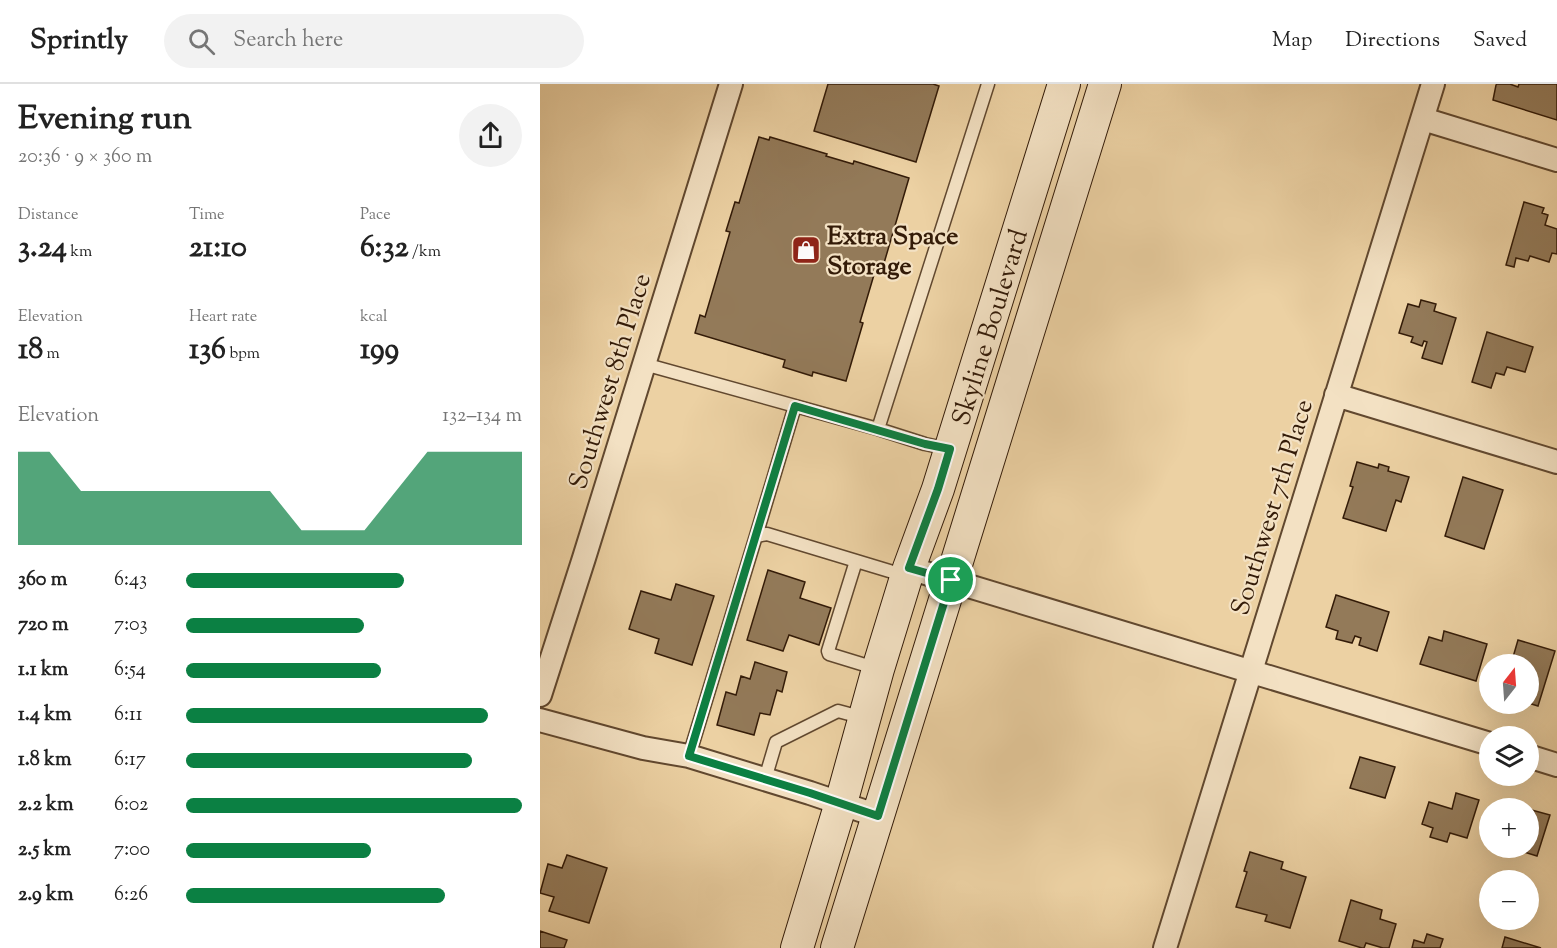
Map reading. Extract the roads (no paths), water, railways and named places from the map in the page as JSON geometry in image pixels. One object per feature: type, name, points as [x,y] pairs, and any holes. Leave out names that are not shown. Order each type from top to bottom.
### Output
[{"type":"street","name":"Southwest 8th Place","points":[[540,695],[731,84]]},
{"type":"street","name":"Skyline Boulevard","points":[[797,948],[841,803],[878,669],[908,572],[938,489],[1064,84]]},
{"type":"street","name":"Skyline Boulevard","points":[[837,948],[1105,84]]},
{"type":"street","name":"Southwest 7th Place","points":[[1165,948],[1433,84]]},
{"type":"street","points":[[1423,119],[1557,160]]},
{"type":"street","points":[[1336,395],[1557,462]]},
{"type":"street","points":[[908,572],[951,580],[1479,741]]},
{"type":"street","points":[[540,720],[644,748],[689,756],[878,816]]},
{"type":"street","points":[[1539,759],[1557,765]]},
{"type":"lane","points":[[878,429],[988,84]]},
{"type":"lane","points":[[644,364],[925,444],[950,449]]},
{"type":"lane","points":[[689,756],[795,406]]},
{"type":"lane","points":[[756,536],[767,534],[852,560],[908,572]]},
{"type":"lane","points":[[852,560],[828,651],[829,654],[878,669]]},
{"type":"lane","points":[[765,779],[776,742],[838,711],[864,718]]},
{"type":"place","name":"Extra Space Storage","points":[[806,250]]}]
